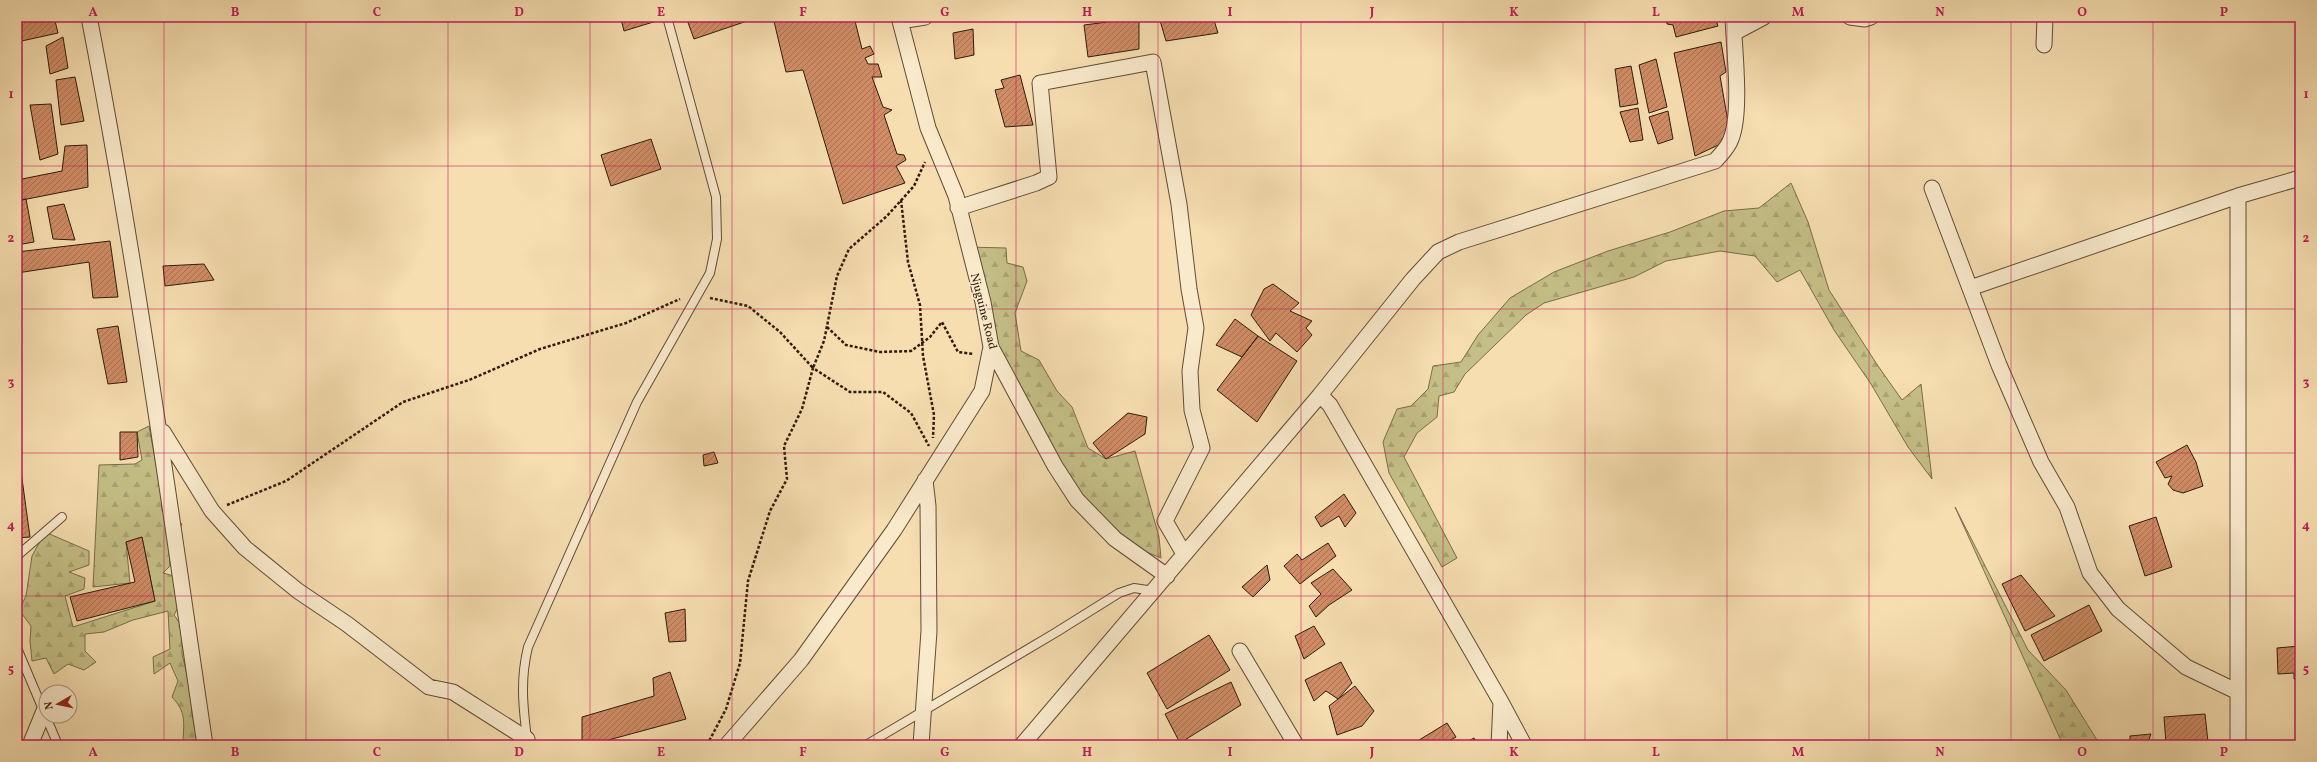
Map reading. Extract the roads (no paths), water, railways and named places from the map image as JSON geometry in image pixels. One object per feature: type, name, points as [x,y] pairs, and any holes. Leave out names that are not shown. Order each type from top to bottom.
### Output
[{"type":"street","points":[[89,17],[160,426],[205,745]]},
{"type":"street","points":[[900,19],[925,17]]},
{"type":"street","points":[[1022,745],[1320,395],[1413,279],[1438,252],[1459,242],[1715,161],[1726,150],[1731,140],[1737,118],[1733,17]]},
{"type":"street","points":[[1734,33],[1764,17]]},
{"type":"street","points":[[1850,17],[1865,19],[1871,17]]},
{"type":"street","points":[[2044,45],[2045,17]]},
{"type":"street","name":"Njuguine Road","points":[[900,19],[928,128],[958,208],[983,302],[990,351],[1055,466],[1077,500],[1115,539],[1167,576]]},
{"type":"street","points":[[958,208],[1036,183],[1049,177],[1040,83],[1153,62],[1179,204],[1189,289],[1196,328],[1190,371],[1192,410],[1202,448],[1165,521],[1184,554]]},
{"type":"street","points":[[1970,288],[2238,196],[2300,178]]},
{"type":"street","points":[[1932,188],[1999,365],[2041,462],[2067,507],[2090,573],[2118,609],[2186,667],[2238,692]]},
{"type":"street","points":[[2238,196],[2238,745]]},
{"type":"street","points":[[728,745],[801,660],[894,530],[982,391],[990,351]]},
{"type":"street","points":[[1320,395],[1330,404],[1501,702],[1524,745]]},
{"type":"street","points":[[160,426],[212,511],[245,548],[298,591],[347,624],[429,687],[453,692],[528,742]]},
{"type":"street","points":[[922,745],[925,710],[929,559],[928,506],[925,480]]},
{"type":"street","points":[[1240,651],[1296,745]]},
{"type":"street","points":[[1499,745],[1501,702]]},
{"type":"street","points":[[30,745],[39,724]]},
{"type":"lane","points":[[528,742],[522,702],[522,671],[528,647],[637,402],[710,273],[715,256],[716,197],[667,17]]},
{"type":"lane","points":[[17,556],[62,517]]},
{"type":"lane","points":[[866,745],[1055,633],[1119,593],[1134,588],[1154,590]]},
{"type":"lane","points":[[17,648],[38,698]]},
{"type":"lane","points":[[49,724],[58,745]]}]
